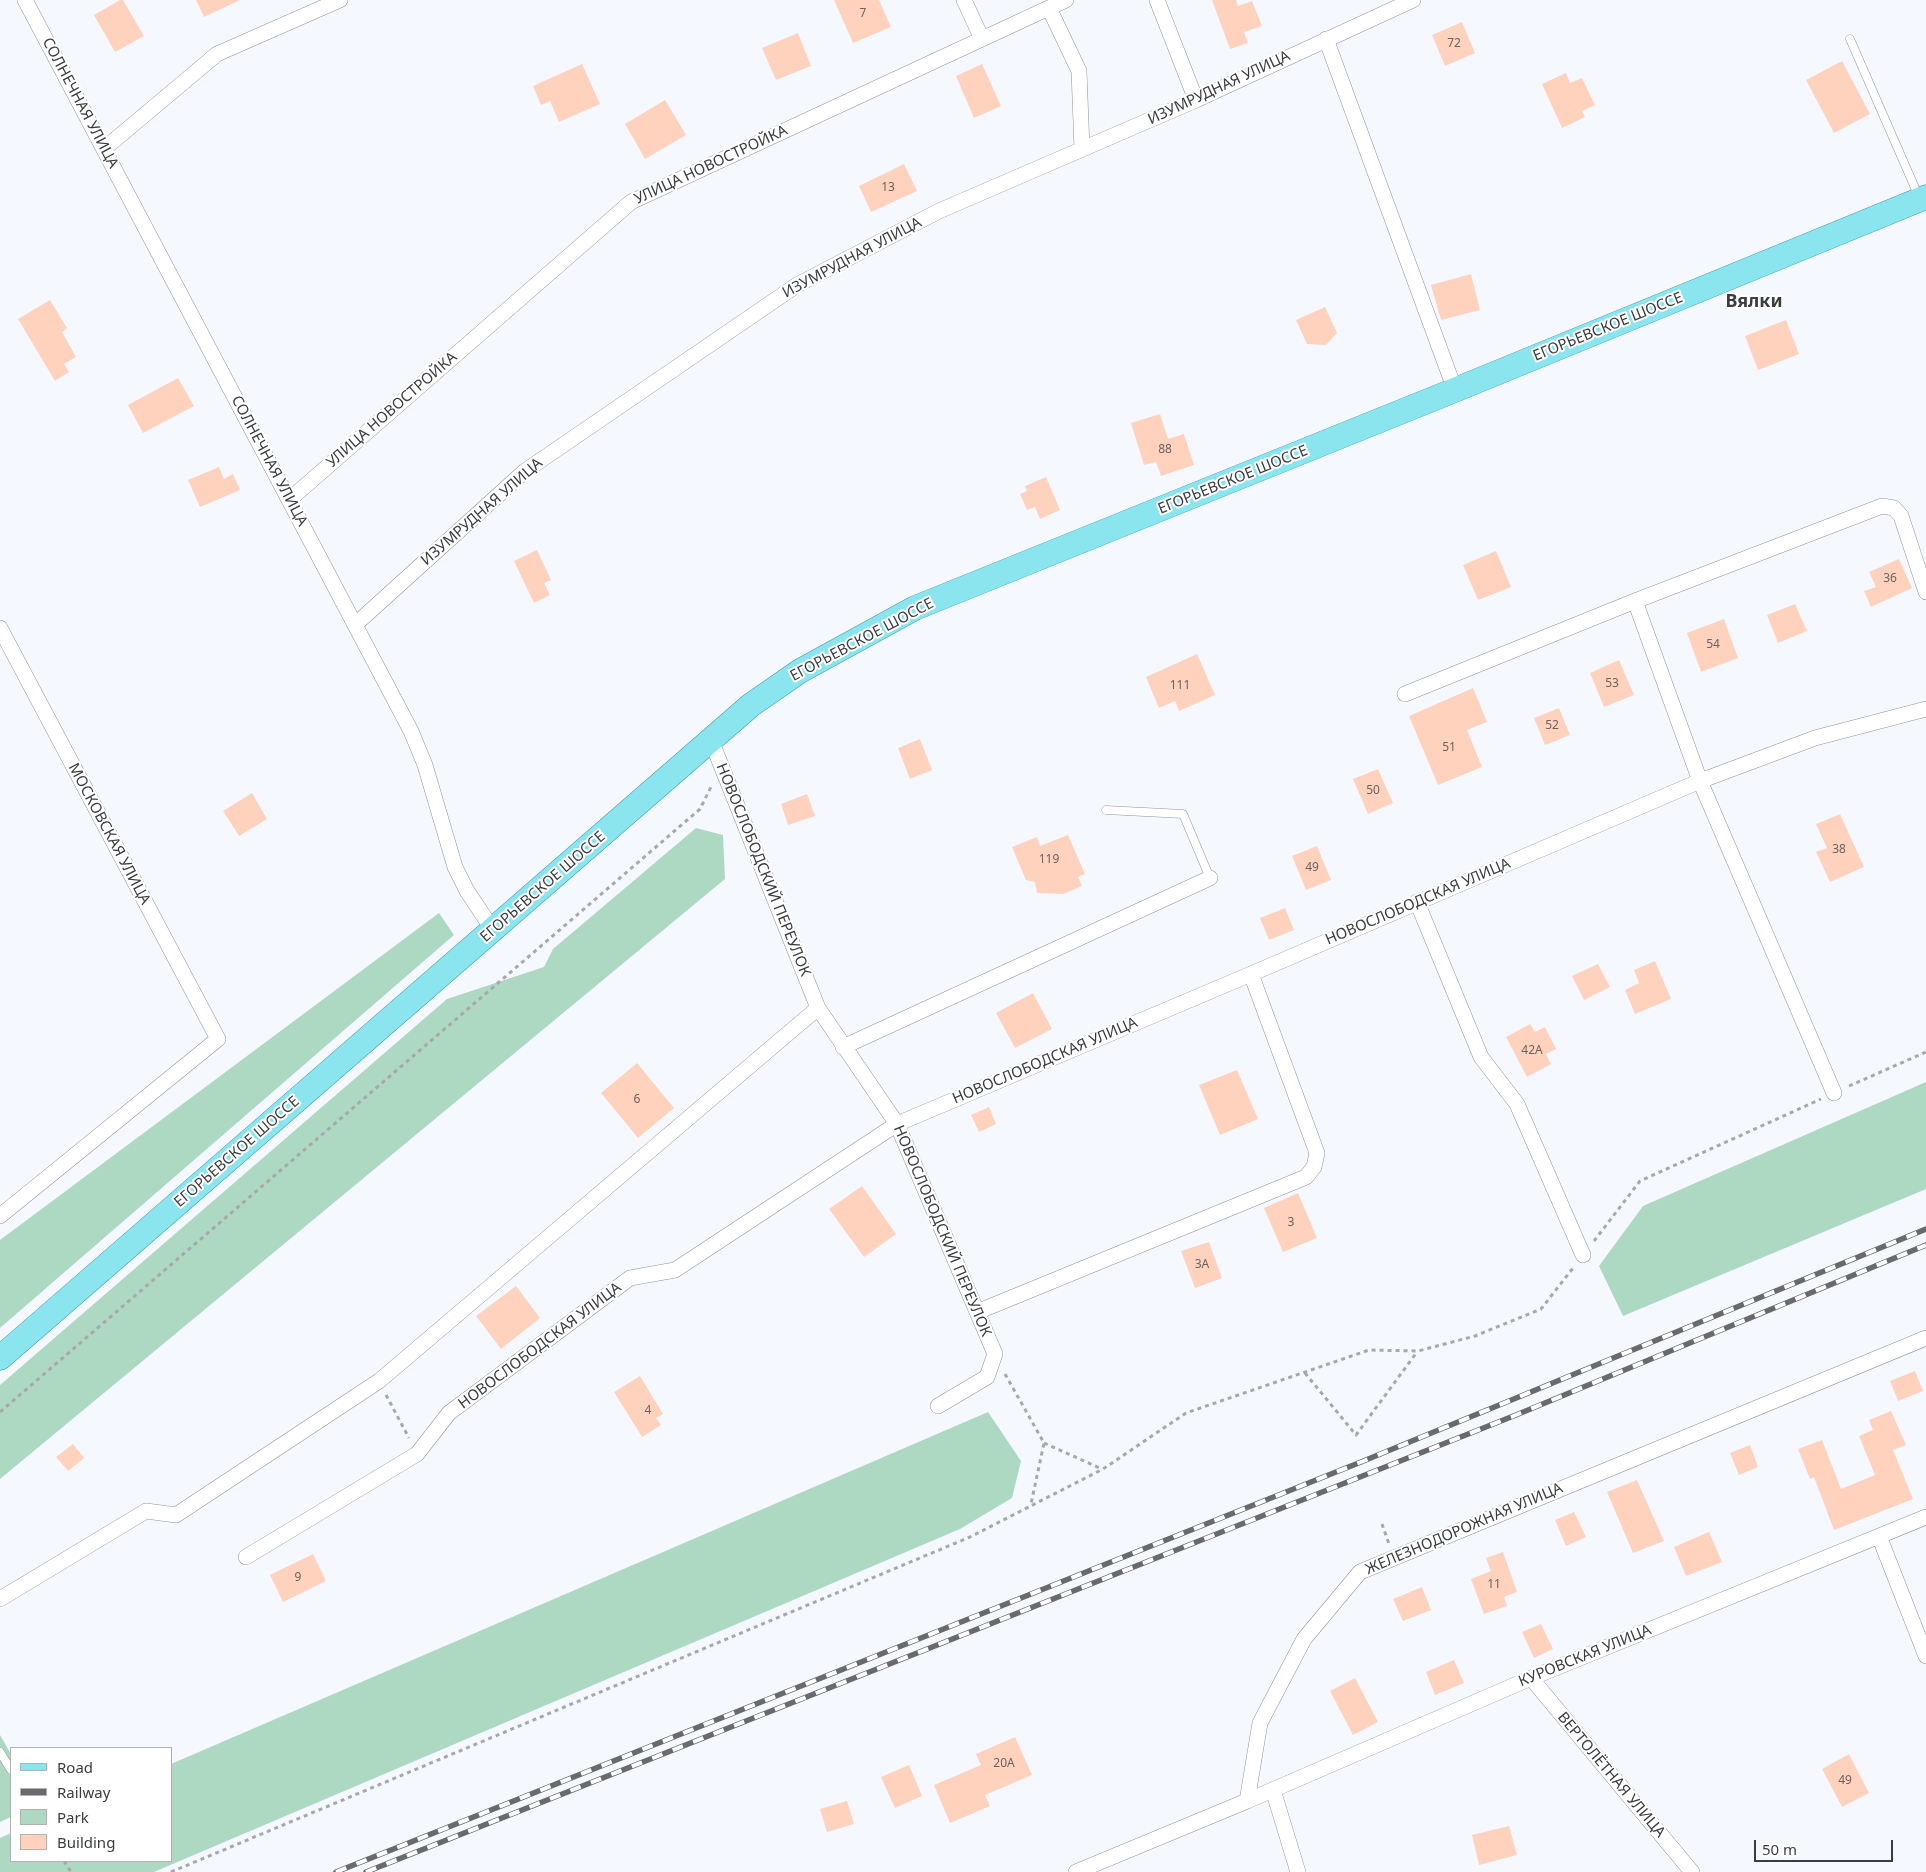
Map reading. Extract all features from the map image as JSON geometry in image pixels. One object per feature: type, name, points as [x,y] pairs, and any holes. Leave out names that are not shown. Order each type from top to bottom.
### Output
[{"type":"main road","name":"ЕГОРЬЕВСКОЕ ШОССЕ","points":[[0,1358],[751,705],[784,682],[915,608],[1455,390],[1923,198]]},
{"type":"street","name":"СОЛНЕЧНАЯ УЛИЦА","points":[[26,0],[289,500],[357,623],[419,748],[455,867],[467,891],[493,930]]},
{"type":"street","points":[[104,149],[217,54],[340,0]]},
{"type":"street","points":[[964,0],[982,39]]},
{"type":"street","name":"УЛИЦА НОВОСТРОЙКА","points":[[289,500],[631,202],[1066,0]]},
{"type":"street","points":[[1157,0],[1196,100]]},
{"type":"street","name":"ИЗУМРУДНАЯ УЛИЦА","points":[[357,623],[526,471],[797,284],[939,210],[1196,100],[1413,0]]},
{"type":"street","points":[[1049,8],[1079,71],[1082,149]]},
{"type":"street","points":[[1326,39],[1455,390]]},
{"type":"street","points":[[1405,694],[1635,601],[1882,506],[1894,508],[1901,516],[1926,592]]},
{"type":"street","points":[[1635,601],[1700,781],[1834,1093]]},
{"type":"street","name":"МОСКОВСКАЯ УЛИЦА","points":[[0,628],[218,1039],[0,1216]]},
{"type":"street","name":"НОВОСЛОБОДСКАЯ УЛИЦА","points":[[246,1557],[417,1454],[450,1414],[630,1278],[675,1270],[897,1124],[1700,781],[1815,738],[1926,709]]},
{"type":"street","name":"НОВОСЛОБОДСКИЙ ПЕРЕУЛОК","points":[[711,740],[818,1008],[897,1124],[995,1354],[987,1377],[938,1406]]},
{"type":"street","points":[[843,1047],[1210,878]]},
{"type":"street","points":[[1417,902],[1481,1057],[1517,1104],[1586,1252]]},
{"type":"street","points":[[977,1312],[1306,1177],[1314,1166],[1316,1153],[1251,974]]},
{"type":"street","points":[[0,1599],[146,1512],[176,1515],[378,1381],[818,1008]]},
{"type":"street","name":"ЖЕЛЕЗНОДОРОЖНАЯ УЛИЦА","points":[[1248,1801],[1260,1723],[1304,1639],[1360,1572],[1926,1338]]},
{"type":"street","name":"КУРОВСКАЯ УЛИЦА","points":[[1248,1801],[1530,1678],[1926,1517]]},
{"type":"street","points":[[1879,1536],[1926,1656]]},
{"type":"street","name":"ВЕРТОЛЁТНАЯ УЛИЦА","points":[[1530,1678],[1692,1872]]},
{"type":"street","points":[[1273,1790],[1298,1872]]},
{"type":"street","points":[[1076,1872],[1110,1866],[1248,1801]]},
{"type":"lane","points":[[1850,39],[1923,198]]},
{"type":"lane","points":[[1106,810],[1183,814],[1210,878]]},
{"type":"lane","points":[[0,1752],[10,1768]]},
{"type":"path","points":[[0,1412],[700,809],[721,767]]},
{"type":"path","points":[[171,1872],[970,1537],[1102,1469],[1186,1413],[1368,1350],[1418,1351],[1475,1336],[1540,1309],[1640,1181],[1926,1052]]},
{"type":"path","points":[[1305,1373],[1356,1436],[1418,1351]]},
{"type":"path","points":[[995,1354],[1044,1443],[1102,1469]]},
{"type":"path","points":[[378,1381],[417,1454]]},
{"type":"path","points":[[1031,1504],[1044,1443]]},
{"type":"path","points":[[1382,1524],[1393,1557]]},
{"type":"green space","points":[[696,828],[723,835],[725,879],[0,1479],[0,1385],[447,999],[544,967],[553,949]]},
{"type":"green space","points":[[439,913],[454,935],[0,1328],[0,1240]]},
{"type":"green space","points":[[1926,1082],[1926,1189],[1623,1316],[1599,1266],[1643,1206]]},
{"type":"green space","points":[[988,1412],[1021,1461],[1012,1498],[960,1529],[154,1872],[0,1872],[0,1838],[10,1833],[10,1862],[172,1862],[172,1764]]},
{"type":"green space","points":[[0,1735],[10,1752],[10,1817],[0,1822]]},
{"type":"building","points":[[123,0],[144,36],[115,52],[94,15]]},
{"type":"building","points":[[196,0],[240,0],[204,17]]},
{"type":"building","points":[[834,0],[879,0],[891,27],[853,43]]},
{"type":"building","points":[[1212,0],[1236,0],[1238,6],[1252,1],[1262,26],[1244,32],[1248,43],[1230,49]]},
{"type":"building","points":[[1462,22],[1475,53],[1445,66],[1432,35]]},
{"type":"building","points":[[798,33],[811,66],[776,80],[762,48]]},
{"type":"building","points":[[1842,61],[1870,114],[1834,133],[1806,80]]},
{"type":"building","points":[[582,64],[600,104],[559,122],[550,101],[541,105],[533,86]]},
{"type":"building","points":[[982,64],[1001,106],[974,118],[956,76]]},
{"type":"building","points":[[1566,73],[1570,83],[1582,78],[1595,105],[1582,111],[1585,117],[1562,128],[1542,84]]},
{"type":"building","points":[[665,100],[686,135],[645,159],[625,124]]},
{"type":"building","points":[[904,164],[917,191],[871,212],[859,186]]},
{"type":"building","points":[[1471,274],[1480,310],[1441,320],[1431,285]]},
{"type":"building","points":[[50,300],[67,328],[62,332],[76,357],[64,364],[69,372],[55,381],[18,319]]},
{"type":"building","points":[[1325,307],[1337,333],[1326,345],[1307,344],[1296,320]]},
{"type":"building","points":[[1786,320],[1799,354],[1758,370],[1745,336]]},
{"type":"building","points":[[178,378],[194,406],[143,433],[128,405]]},
{"type":"building","points":[[1160,414],[1168,439],[1184,434],[1194,465],[1161,476],[1156,462],[1144,465],[1131,423]]},
{"type":"building","points":[[219,467],[224,479],[233,474],[240,490],[200,507],[188,480]]},
{"type":"building","points":[[1046,477],[1060,510],[1040,519],[1035,507],[1027,510],[1020,494],[1027,491],[1025,486]]},
{"type":"building","points":[[537,550],[551,580],[544,583],[550,595],[534,603],[514,561]]},
{"type":"building","points":[[1496,551],[1511,587],[1478,600],[1463,565]]},
{"type":"building","points":[[1899,559],[1912,588],[1871,607],[1864,591],[1876,587],[1869,572]]},
{"type":"building","points":[[1795,604],[1807,631],[1778,643],[1767,615]]},
{"type":"building","points":[[1724,619],[1738,658],[1701,672],[1687,633]]},
{"type":"building","points":[[1197,654],[1215,695],[1179,711],[1175,701],[1159,708],[1146,677]]},
{"type":"building","points":[[1619,660],[1634,695],[1604,707],[1590,673]]},
{"type":"building","points":[[1473,688],[1487,722],[1467,730],[1482,767],[1438,785],[1409,716]]},
{"type":"building","points":[[1559,708],[1570,735],[1545,745],[1534,718]]},
{"type":"building","points":[[920,739],[932,770],[910,779],[898,748]]},
{"type":"building","points":[[1378,769],[1393,803],[1368,814],[1353,779]]},
{"type":"building","points":[[252,793],[267,819],[239,836],[223,811]]},
{"type":"building","points":[[807,794],[815,816],[788,825],[781,804]]},
{"type":"building","points":[[1840,814],[1864,867],[1830,882],[1816,852],[1827,848],[1816,824]]},
{"type":"building","points":[[1068,835],[1085,874],[1078,877],[1082,886],[1063,894],[1037,893],[1035,882],[1026,880],[1012,847],[1037,837],[1040,846]]},
{"type":"building","points":[[1317,846],[1331,880],[1306,890],[1292,856]]},
{"type":"building","points":[[1285,908],[1294,930],[1269,940],[1260,918]]},
{"type":"building","points":[[1655,961],[1671,999],[1635,1014],[1625,990],[1639,983],[1634,970]]},
{"type":"building","points":[[1598,964],[1610,987],[1584,1000],[1572,976]]},
{"type":"building","points":[[1033,993],[1052,1029],[1015,1048],[996,1013]]},
{"type":"building","points":[[1530,1024],[1535,1032],[1545,1027],[1556,1049],[1546,1054],[1551,1064],[1527,1077],[1506,1037]]},
{"type":"building","points":[[637,1063],[674,1108],[638,1138],[601,1093]]},
{"type":"building","points":[[1237,1070],[1258,1119],[1220,1135],[1199,1085]]},
{"type":"building","points":[[989,1107],[996,1124],[979,1132],[971,1115]]},
{"type":"building","points":[[862,1186],[896,1234],[864,1257],[829,1209]]},
{"type":"building","points":[[1298,1193],[1317,1238],[1283,1252],[1264,1208]]},
{"type":"building","points":[[1209,1242],[1222,1278],[1195,1288],[1181,1251]]},
{"type":"building","points":[[516,1286],[540,1318],[501,1349],[476,1316]]},
{"type":"building","points":[[1915,1371],[1923,1391],[1898,1401],[1890,1381]]},
{"type":"building","points":[[640,1376],[663,1414],[656,1418],[661,1425],[642,1437],[614,1392]]},
{"type":"building","points":[[1891,1411],[1906,1445],[1893,1450],[1913,1499],[1834,1530],[1814,1477],[1810,1479],[1798,1449],[1822,1440],[1841,1489],[1875,1475],[1859,1436],[1873,1430],[1869,1420]]},
{"type":"building","points":[[73,1444],[84,1458],[68,1471],[56,1457]]},
{"type":"building","points":[[1750,1445],[1758,1467],[1739,1475],[1730,1453]]},
{"type":"building","points":[[1637,1480],[1664,1541],[1633,1553],[1607,1492]]},
{"type":"building","points":[[1574,1512],[1586,1537],[1566,1546],[1555,1520]]},
{"type":"building","points":[[1709,1532],[1722,1562],[1686,1576],[1674,1547]]},
{"type":"building","points":[[1503,1552],[1517,1592],[1504,1597],[1507,1606],[1484,1614],[1471,1579],[1491,1571],[1486,1558]]},
{"type":"building","points":[[313,1554],[326,1581],[283,1602],[270,1575]]},
{"type":"building","points":[[1422,1587],[1431,1610],[1403,1621],[1393,1599]]},
{"type":"building","points":[[1541,1624],[1553,1649],[1534,1658],[1522,1632]]},
{"type":"building","points":[[1454,1660],[1464,1683],[1435,1695],[1426,1672]]},
{"type":"building","points":[[1355,1678],[1378,1722],[1353,1735],[1330,1691]]},
{"type":"building","points":[[1015,1737],[1032,1775],[985,1795],[990,1806],[950,1823],[934,1785],[981,1765],[976,1754]]},
{"type":"building","points":[[1849,1754],[1869,1793],[1842,1807],[1822,1769]]},
{"type":"building","points":[[909,1765],[922,1796],[895,1808],[881,1777]]},
{"type":"building","points":[[847,1801],[854,1824],[827,1832],[820,1809]]},
{"type":"building","points":[[1509,1826],[1517,1855],[1479,1865],[1472,1835]]},
{"type":"railway","points":[[336,1872],[1361,1462],[1926,1229]]},
{"type":"railway","points":[[366,1872],[1516,1415],[1926,1245]]},
{"type":"district","name":"Вялки","points":[[1754,302]]}]
